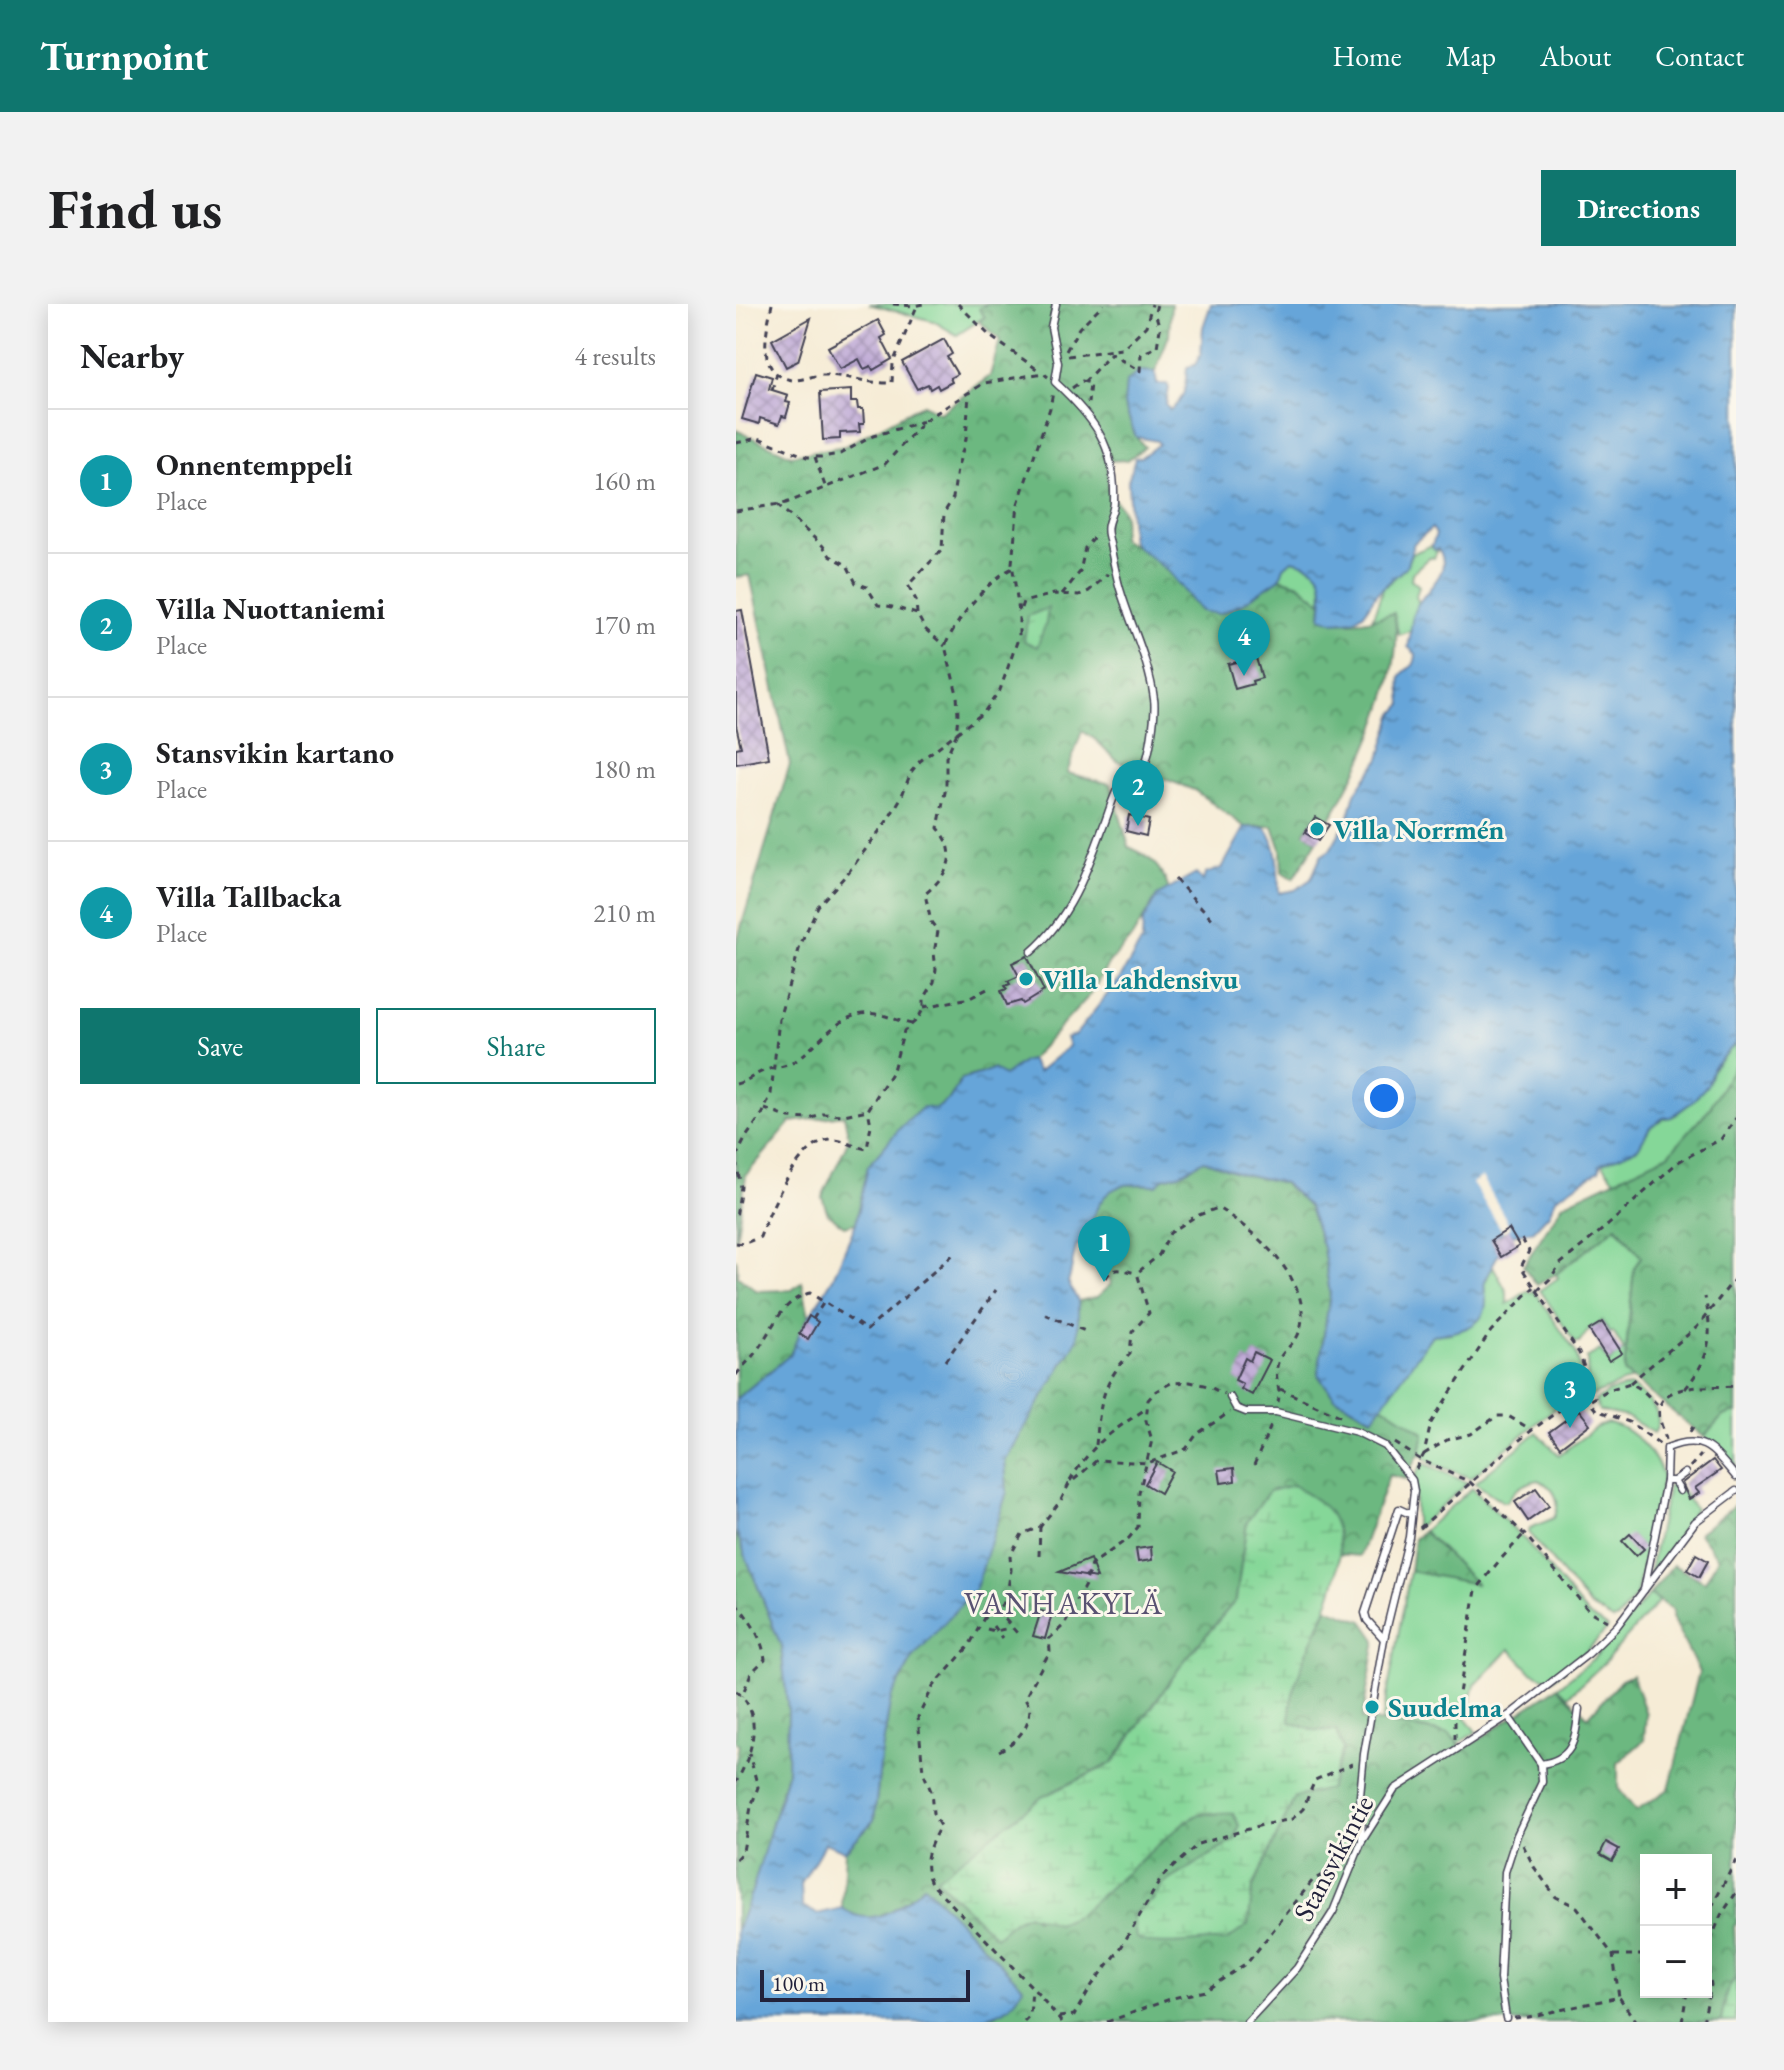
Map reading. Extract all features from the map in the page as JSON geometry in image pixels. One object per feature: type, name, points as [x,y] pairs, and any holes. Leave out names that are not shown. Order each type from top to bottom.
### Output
[{"type":"lane","points":[[1031,952],[1050,936],[1072,903],[1119,784],[1141,772],[1146,762],[1155,702],[1145,653],[1116,571],[1107,525],[1114,508],[1113,470],[1101,432],[1055,382],[1058,363],[1051,327],[1056,304]]},
{"type":"lane","points":[[1230,1397],[1236,1408],[1246,1412],[1276,1412],[1357,1432],[1385,1446],[1412,1480],[1414,1491],[1409,1537],[1384,1639],[1364,1758],[1360,1796],[1362,1841]]},
{"type":"lane","points":[[1643,1593],[1670,1481],[1667,1448],[1683,1441],[1696,1440],[1736,1477]]},
{"type":"lane","points":[[1670,1481],[1685,1473]]},
{"type":"lane","points":[[1670,1481],[1680,1491]]},
{"type":"lane","name":"Stansvikintie","points":[[1247,2022],[1297,1968],[1333,1912],[1362,1841],[1395,1789],[1555,1682],[1617,1626],[1695,1522],[1736,1491]]},
{"type":"lane","points":[[1384,1639],[1367,1620],[1365,1613],[1399,1509],[1410,1514]]},
{"type":"lane","points":[[1541,1764],[1555,1762],[1567,1754],[1575,1736],[1579,1709]]},
{"type":"lane","points":[[1506,2018],[1500,1979],[1505,1872],[1517,1835],[1542,1782],[1541,1764],[1508,1716]]},
{"type":"path","points":[[772,304],[764,338],[766,355],[773,370],[791,380],[823,375],[853,378],[871,384],[892,383],[893,363],[917,306]]},
{"type":"path","points":[[893,304],[923,304]]},
{"type":"path","points":[[736,1217],[741,1187],[736,1159],[771,1094],[779,1019],[792,972],[818,906],[880,832],[901,798],[911,772],[920,761],[984,712],[1000,690],[1019,636],[1013,531],[1018,504],[1050,408],[1055,382],[990,336],[958,304]]},
{"type":"path","points":[[1103,304],[1079,328],[1064,355],[1122,349],[1146,326],[1154,304]]},
{"type":"path","points":[[1069,395],[1072,387],[1084,382],[1111,354],[1140,371],[1141,354],[1157,347],[1160,329],[1154,304]]},
{"type":"path","points":[[772,390],[777,373]]},
{"type":"path","points":[[736,511],[777,504],[885,464],[925,420],[984,383],[1043,373]]},
{"type":"path","points":[[1084,382],[1090,383],[1086,414]]},
{"type":"path","points":[[945,646],[925,629],[908,585],[942,550],[944,513],[953,498],[966,439],[969,392]]},
{"type":"path","points":[[736,443],[758,438],[807,457],[840,454],[873,436],[925,420]]},
{"type":"path","points":[[815,457],[825,486]]},
{"type":"path","points":[[777,504],[830,556],[847,565],[856,583],[867,587],[878,605],[889,605],[917,614]]},
{"type":"path","points":[[1062,594],[1080,572],[1085,548],[1107,525]]},
{"type":"path","points":[[736,1243],[743,1244],[760,1237],[770,1211],[795,1167],[816,1144],[833,1139],[867,1149],[871,1125],[868,1110],[893,1070],[904,1031],[918,1019],[924,999],[934,982],[938,931],[931,922],[925,894],[936,885],[949,863],[951,849],[947,837],[938,828],[946,787],[946,757],[956,735],[957,694],[947,664],[945,646],[969,605],[994,578],[1013,568]]},
{"type":"path","points":[[1019,612],[1023,602],[1089,591],[1103,577],[1116,571]]},
{"type":"path","points":[[1175,879],[1215,922]]},
{"type":"path","points":[[924,1007],[970,998],[991,987]]},
{"type":"path","points":[[736,1084],[799,1059],[814,1042],[848,1017],[876,1014],[912,1024]]},
{"type":"path","points":[[765,1109],[789,1118],[810,1119],[823,1114],[844,1115],[868,1110]]},
{"type":"path","points":[[1412,1480],[1424,1454],[1431,1423],[1491,1331],[1535,1289],[1550,1279],[1560,1264],[1678,1162],[1721,1139],[1736,1118]]},
{"type":"path","points":[[736,1139],[746,1137]]},
{"type":"path","points":[[1137,1273],[1159,1255],[1170,1233],[1196,1216],[1218,1208],[1246,1225],[1269,1246],[1296,1287],[1304,1309],[1298,1336],[1280,1359],[1275,1379],[1280,1393],[1276,1412],[1266,1443],[1254,1465]]},
{"type":"path","points":[[1522,1239],[1529,1251],[1521,1267],[1579,1353],[1585,1370],[1584,1395],[1596,1410],[1629,1422],[1667,1448]]},
{"type":"path","points":[[736,1375],[797,1296],[810,1293],[867,1330],[956,1252]]},
{"type":"path","points":[[1106,1278],[1116,1269],[1137,1273]]},
{"type":"path","points":[[1096,1445],[1100,1407],[1113,1372],[1130,1354],[1132,1332],[1149,1313],[1137,1273]]},
{"type":"path","points":[[1589,1401],[1608,1390],[1630,1383],[1669,1353],[1709,1313],[1736,1277]]},
{"type":"path","points":[[945,1361],[996,1290]]},
{"type":"path","points":[[1685,1389],[1707,1355],[1710,1339],[1705,1297]]},
{"type":"path","points":[[813,1319],[824,1302]]},
{"type":"path","points":[[1045,1314],[1085,1331]]},
{"type":"path","points":[[1059,2022],[1059,2017],[931,1883],[925,1872],[928,1848],[940,1826],[933,1814],[931,1791],[923,1772],[918,1717],[933,1687],[969,1646],[984,1618],[1006,1600],[1013,1548],[1022,1534],[1040,1527],[1061,1500],[1085,1456],[1146,1408],[1156,1391],[1171,1383],[1190,1382],[1208,1386],[1230,1397]]},
{"type":"path","points":[[1630,1383],[1659,1406]]},
{"type":"path","points":[[1667,1448],[1659,1406],[1663,1397],[1674,1390],[1736,1386]]},
{"type":"path","points":[[1409,1537],[1532,1430],[1560,1408],[1584,1395]]},
{"type":"path","points":[[999,1751],[1016,1742],[1026,1723],[1030,1707],[1025,1698],[1050,1651],[1049,1639],[1065,1624],[1085,1585],[1091,1565],[1129,1538],[1138,1527],[1139,1493],[1152,1440],[1146,1408]]},
{"type":"path","points":[[1069,1484],[1097,1460],[1148,1463],[1186,1449],[1205,1427],[1236,1408]]},
{"type":"path","points":[[1424,1454],[1447,1440],[1471,1434],[1497,1416],[1508,1416],[1532,1430]]},
{"type":"path","points":[[1685,1473],[1708,1448]]},
{"type":"path","points":[[1421,1460],[1470,1482],[1524,1534],[1589,1611],[1617,1626]]},
{"type":"path","points":[[1039,1556],[1040,1527]]},
{"type":"path","points":[[1455,1750],[1455,1718],[1476,1590],[1524,1534]]},
{"type":"path","points":[[736,1603],[748,1617],[763,1645],[765,1659],[751,1673],[742,1696]]},
{"type":"path","points":[[997,1610],[1017,1633]]},
{"type":"path","points":[[993,1626],[1002,1638]]},
{"type":"path","points":[[987,1629],[1011,1628]]},
{"type":"path","points":[[736,1691],[752,1716],[754,1741],[736,1782]]},
{"type":"path","points":[[736,1859],[743,1851],[758,1787],[749,1754]]},
{"type":"path","points":[[1059,2017],[1074,2015],[1092,1985],[1119,1951],[1162,1877],[1198,1844],[1292,1819],[1303,1809],[1315,1780],[1364,1758]]},
{"type":"path","points":[[1517,1835],[1534,1867],[1556,1897],[1577,1907],[1613,1955],[1619,1997],[1636,2022]]},
{"type":"path","points":[[1107,2022],[1173,1998],[1205,1991],[1248,1962],[1313,1880],[1355,1858]]},
{"type":"path","points":[[1712,1906],[1736,1860]]},
{"type":"path","points":[[1712,1937],[1721,1915],[1736,1893]]},
{"type":"path","points":[[1613,1955],[1640,1955]]},
{"type":"path","points":[[1024,2022],[1030,2016],[1032,1987]]},
{"type":"path","points":[[1506,2018],[1528,2017],[1619,1997]]},
{"type":"path","points":[[1682,2022],[1686,1998]]},
{"type":"path","points":[[1703,2022],[1708,1998]]},
{"type":"green space","points":[[869,304],[1004,304],[957,335],[933,321]]},
{"type":"green space","points":[[987,304],[1171,304],[1169,335],[1155,372],[1140,371],[1124,405],[1136,437],[1145,447],[1127,460],[1107,461],[1109,496],[1124,514],[1121,539],[1156,560],[1201,611],[1240,605],[1280,578],[1299,584],[1322,603],[1321,617],[1330,620],[1358,621],[1394,613],[1394,664],[1387,693],[1366,750],[1327,824],[1315,817],[1305,832],[1317,841],[1293,879],[1282,872],[1281,849],[1273,826],[1245,827],[1194,790],[1117,761],[1082,731],[1067,773],[1111,784],[1129,847],[1155,864],[1169,890],[1157,896],[1133,936],[1109,963],[1090,995],[1030,1060],[1004,1077],[993,1069],[961,1079],[950,1099],[868,1166],[856,1223],[844,1226],[828,1214],[822,1197],[849,1139],[844,1115],[791,1122],[746,1175],[736,1240],[736,944],[790,764],[750,575],[736,577],[736,430],[791,455],[845,446],[923,404],[940,413],[990,376],[1000,340],[979,321],[985,317],[979,309]]},
{"type":"green space","points":[[1432,545],[1434,550],[1438,549],[1434,558],[1429,557],[1412,573],[1411,579],[1419,586],[1416,596],[1419,604],[1413,615],[1413,630],[1399,635],[1393,613],[1372,620],[1383,588],[1406,567],[1411,554]]},
{"type":"green space","points":[[1292,560],[1309,565],[1319,574],[1323,586],[1322,603],[1299,584],[1280,578],[1284,567]]},
{"type":"green space","points":[[1048,608],[1037,647],[1024,641],[1028,616]]},
{"type":"green space","points":[[1736,1043],[1736,1347],[1662,1241],[1602,1163],[1638,1148],[1650,1127],[1664,1118],[1672,1117],[1692,1102],[1708,1084],[1713,1068]]},
{"type":"green space","points":[[1736,1063],[1736,1412],[1723,1416],[1704,1437],[1624,1372],[1634,1268],[1641,1257],[1617,1226],[1556,1274],[1537,1285],[1523,1266],[1563,1204],[1669,1154],[1709,1109]]},
{"type":"green space","points":[[1204,1160],[1239,1173],[1283,1183],[1309,1207],[1323,1248],[1330,1294],[1318,1375],[1335,1398],[1372,1418],[1382,1405],[1424,1433],[1420,1452],[1406,1479],[1389,1475],[1360,1556],[1338,1554],[1338,1533],[1247,1522],[1236,1600],[1185,1660],[1112,1763],[1042,1797],[937,1880],[996,1937],[1016,1919],[1027,1914],[1036,1919],[1199,1814],[1233,1813],[1239,1825],[1235,1840],[1164,1884],[1152,1901],[1133,1914],[1207,1940],[1226,1941],[1247,1925],[1253,1887],[1295,1797],[1329,1788],[1337,1731],[1312,1730],[1290,1722],[1296,1678],[1327,1608],[1363,1621],[1376,1640],[1362,1719],[1449,1734],[1464,1749],[1558,1687],[1588,1717],[1621,1680],[1632,1675],[1646,1714],[1644,1740],[1618,1763],[1618,1788],[1636,1811],[1669,1789],[1699,1672],[1672,1618],[1673,1611],[1650,1594],[1673,1565],[1705,1582],[1718,1558],[1699,1533],[1736,1504],[1736,1976],[1726,1994],[1721,2022],[968,2022],[996,2015],[923,1886],[905,1902],[875,1917],[854,1915],[842,1908],[845,1851],[874,1820],[891,1698],[914,1656],[938,1628],[985,1554],[1007,1492],[1005,1461],[1078,1338],[1078,1301],[1097,1297],[1111,1284],[1092,1241],[1095,1210],[1106,1194],[1115,1188],[1129,1184],[1156,1185],[1163,1178],[1179,1174]]},
{"type":"green space","points":[[1616,1226],[1641,1257],[1634,1268],[1624,1372],[1632,1379],[1591,1396],[1588,1392],[1587,1358],[1600,1350],[1609,1362],[1624,1350],[1602,1321],[1589,1330],[1579,1343],[1575,1343],[1540,1290],[1558,1278],[1556,1274]]},
{"type":"green space","points":[[736,1258],[738,1276],[757,1291],[792,1290],[802,1282],[809,1316],[790,1355],[736,1399]]},
{"type":"green space","points":[[1493,1266],[1507,1292],[1507,1304],[1534,1290],[1576,1353],[1582,1376],[1580,1393],[1556,1407],[1471,1478],[1431,1463],[1420,1452],[1424,1433],[1382,1405],[1432,1335],[1451,1333],[1486,1302],[1484,1284]]},
{"type":"green space","points":[[1630,1386],[1653,1406],[1658,1419],[1654,1433],[1627,1417],[1599,1411],[1595,1401],[1608,1392]]},
{"type":"green space","points":[[1736,1412],[1736,1466],[1704,1437],[1723,1415]]},
{"type":"green space","points":[[1606,1423],[1632,1434],[1654,1458],[1663,1475],[1636,1596],[1613,1620],[1589,1606],[1528,1532],[1530,1528],[1554,1518],[1557,1501],[1549,1487],[1539,1480],[1534,1481],[1520,1487],[1507,1502],[1503,1502],[1475,1483],[1537,1432],[1559,1455]]},
{"type":"green space","points":[[1423,1463],[1468,1483],[1415,1529],[1415,1476]]},
{"type":"green space","points":[[1675,1482],[1695,1509],[1647,1583],[1668,1487]]},
{"type":"green space","points":[[1293,1485],[1328,1511],[1339,1540],[1332,1592],[1300,1672],[1292,1698],[1290,1722],[1312,1730],[1337,1731],[1343,1749],[1329,1789],[1295,1797],[1253,1887],[1248,1925],[1226,1941],[1167,1944],[1136,1938],[1133,1914],[1152,1901],[1164,1884],[1235,1840],[1239,1825],[1233,1813],[1199,1814],[1184,1822],[1078,1915],[1057,1924],[1027,1914],[1016,1919],[996,1937],[936,1879],[1042,1797],[1113,1763],[1185,1660],[1236,1600],[1247,1522],[1269,1491]]},
{"type":"green space","points":[[1472,1488],[1526,1541],[1588,1615],[1608,1628],[1584,1654],[1551,1680],[1531,1672],[1510,1649],[1475,1685],[1466,1718],[1476,1732],[1459,1743],[1449,1734],[1382,1722],[1410,1571],[1475,1583],[1423,1531]]},
{"type":"green space","points":[[736,1531],[781,1646],[788,1711],[787,1773],[752,1892],[736,1931],[736,1762],[739,1744],[736,1742]]},
{"type":"green space","points":[[1423,1531],[1476,1584],[1410,1571],[1414,1539]]},
{"type":"green space","points":[[1650,1594],[1659,1601],[1603,1664],[1567,1697],[1558,1687],[1594,1658]]},
{"type":"green space","points":[[1736,1976],[1736,2022],[1721,2022],[1726,1994]]},
{"type":"water","points":[[1211,304],[1736,304],[1736,1043],[1713,1067],[1708,1084],[1692,1102],[1650,1127],[1638,1148],[1602,1163],[1599,1170],[1556,1198],[1549,1214],[1533,1231],[1512,1235],[1508,1229],[1491,1239],[1499,1253],[1485,1282],[1485,1310],[1481,1318],[1459,1331],[1432,1335],[1373,1418],[1335,1398],[1318,1375],[1330,1294],[1323,1248],[1309,1207],[1284,1183],[1239,1173],[1204,1160],[1179,1174],[1163,1178],[1157,1185],[1125,1185],[1108,1193],[1097,1208],[1084,1244],[1077,1245],[1068,1283],[1078,1301],[1078,1338],[1005,1461],[1007,1492],[976,1588],[914,1656],[891,1698],[874,1820],[845,1851],[825,1843],[801,1884],[802,1906],[817,1914],[842,1908],[865,1917],[875,1917],[896,1908],[924,1885],[1023,1987],[1007,2008],[968,2022],[736,2022],[736,1931],[752,1891],[787,1774],[788,1711],[781,1646],[736,1531],[736,1399],[790,1355],[833,1278],[856,1223],[868,1166],[900,1128],[923,1107],[936,1109],[950,1099],[961,1080],[993,1069],[1004,1076],[1030,1060],[1038,1072],[1069,1046],[1066,1038],[1076,1034],[1121,977],[1142,941],[1143,921],[1157,896],[1196,874],[1203,881],[1205,874],[1222,868],[1245,827],[1266,828],[1270,835],[1277,859],[1279,893],[1295,890],[1311,879],[1321,856],[1330,850],[1349,816],[1355,793],[1380,758],[1393,715],[1402,705],[1401,677],[1415,660],[1416,654],[1408,647],[1414,612],[1441,573],[1442,557],[1432,545],[1436,534],[1432,528],[1414,543],[1406,567],[1377,593],[1364,613],[1354,620],[1335,622],[1321,617],[1322,580],[1313,568],[1292,560],[1284,567],[1280,578],[1240,605],[1219,614],[1201,611],[1168,571],[1135,545],[1131,539],[1128,481],[1135,458],[1159,444],[1136,437],[1124,405],[1126,382],[1140,371],[1155,372],[1157,384],[1167,384],[1169,388],[1166,405],[1170,410],[1176,405],[1184,391],[1187,367],[1195,365],[1201,354],[1203,327]]},
{"type":"pier","points":[[1482,1177],[1511,1228],[1503,1232],[1472,1183]]},
{"type":"building","points":[[811,318],[798,361],[786,367],[772,340]]},
{"type":"building","points":[[878,320],[886,335],[881,338],[892,359],[873,370],[871,366],[864,369],[859,359],[840,369],[828,347]]},
{"type":"building","points":[[944,339],[952,354],[947,357],[957,374],[950,378],[952,382],[939,389],[937,385],[930,389],[928,384],[917,389],[902,362]]},
{"type":"building","points":[[756,372],[772,377],[769,389],[788,395],[786,402],[790,403],[786,417],[782,416],[779,424],[760,418],[759,424],[742,419]]},
{"type":"building","points":[[851,390],[851,402],[857,402],[858,409],[863,409],[864,424],[859,424],[860,432],[840,433],[840,439],[823,440],[820,392]]},
{"type":"building","points":[[742,610],[769,758],[736,764],[736,748],[741,747],[736,725],[736,611]]},
{"type":"building","points":[[1256,658],[1262,678],[1235,689],[1228,664]]},
{"type":"building","points":[[1129,815],[1149,820],[1146,836],[1126,831]]},
{"type":"building","name":"Villa Norrmén","points":[[1315,817],[1329,825],[1318,841],[1305,833]]},
{"type":"building","name":"Villa Lahdensivu","points":[[1027,956],[1044,991],[1023,1004],[1021,1001],[1007,1005],[1001,991],[1007,989],[1008,981],[1019,976],[1012,963]]},
{"type":"building","points":[[1509,1229],[1519,1246],[1501,1257],[1491,1240]]},
{"type":"building","points":[[809,1316],[818,1322],[808,1339],[799,1334]]},
{"type":"building","points":[[1602,1322],[1622,1353],[1609,1361],[1589,1330]]},
{"type":"building","points":[[1254,1352],[1270,1360],[1252,1395],[1241,1389],[1243,1384],[1235,1380],[1245,1358],[1250,1361]]},
{"type":"building","points":[[1579,1410],[1590,1424],[1560,1447],[1549,1432]]},
{"type":"building","points":[[1713,1460],[1721,1470],[1695,1488],[1699,1493],[1689,1499],[1682,1483]]},
{"type":"building","points":[[1157,1462],[1172,1471],[1160,1493],[1145,1484]]},
{"type":"building","points":[[1234,1468],[1235,1481],[1221,1483],[1219,1470]]},
{"type":"building","points":[[1536,1488],[1549,1506],[1528,1521],[1515,1502]]},
{"type":"building","points":[[1630,1534],[1644,1549],[1636,1556],[1622,1541]]},
{"type":"building","points":[[1151,1547],[1152,1560],[1138,1562],[1136,1549]]},
{"type":"building","points":[[1696,1554],[1708,1561],[1699,1577],[1687,1570]]},
{"type":"building","points":[[1090,1559],[1097,1578],[1059,1572]]},
{"type":"building","points":[[1041,1611],[1052,1614],[1045,1639],[1033,1636]]},
{"type":"building","points":[[1606,1842],[1619,1849],[1612,1861],[1600,1854]]},
{"type":"place","name":"Villa Tallbacka","points":[[1244,676]]},
{"type":"place","name":"Villa Nuottaniemi","points":[[1138,826]]},
{"type":"place","name":"Villa Norrmén","points":[[1317,829]]},
{"type":"place","name":"Villa Lahdensivu","points":[[1026,979]]},
{"type":"place","name":"Onnentemppeli","points":[[1104,1282]]},
{"type":"place","name":"Stansvikin kartano","points":[[1570,1428]]},
{"type":"place","name":"Suudelma","points":[[1372,1707]]},
{"type":"district","name":"VANHAKYLÄ","points":[[1064,1603]]}]
